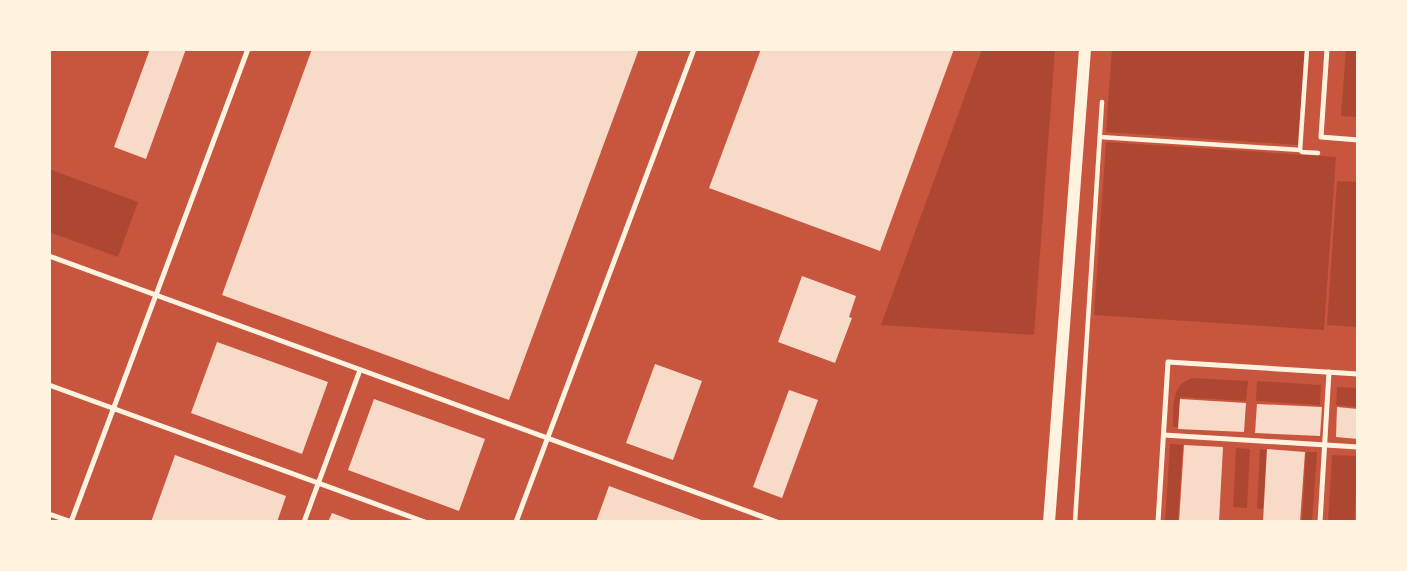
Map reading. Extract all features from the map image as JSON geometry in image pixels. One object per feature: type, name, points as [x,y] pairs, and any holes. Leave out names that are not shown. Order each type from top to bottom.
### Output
[{"type":"street","points":[[1049,522],[1085,49]]},
{"type":"lane","points":[[49,514],[71,522],[248,49]]},
{"type":"lane","points":[[516,522],[694,49]]},
{"type":"lane","points":[[1328,49],[1321,137],[1358,139]]},
{"type":"lane","points":[[49,256],[777,522]]},
{"type":"lane","points":[[1158,522],[1168,362],[1358,374]]},
{"type":"lane","points":[[304,522],[360,370]]},
{"type":"lane","points":[[1320,522],[1329,372]]},
{"type":"lane","points":[[49,385],[425,522]]},
{"type":"lane","points":[[1164,435],[1358,447]]},
{"type":"path","points":[[1300,150],[1307,49]]},
{"type":"path","points":[[1076,522],[1102,99]]},
{"type":"path","points":[[1100,137],[1326,154]]},
{"type":"shaded area","points":[[982,49],[1055,49],[1034,335],[881,325]]},
{"type":"shaded area","points":[[1112,49],[1305,49],[1298,145],[1106,132]]},
{"type":"shaded area","points":[[1346,49],[1358,49],[1358,117],[1341,116]]},
{"type":"shaded area","points":[[1106,142],[1336,157],[1324,330],[1094,315]]},
{"type":"shaded area","points":[[49,169],[138,202],[118,257],[49,232]]},
{"type":"shaded area","points":[[1337,181],[1358,182],[1358,327],[1327,325]]},
{"type":"shaded area","points":[[1193,378],[1248,381],[1246,401],[1180,397],[1178,427],[1173,427],[1177,391],[1180,385]]},
{"type":"shaded area","points":[[1257,381],[1321,385],[1320,405],[1256,401]]},
{"type":"shaded area","points":[[1337,387],[1358,388],[1358,407],[1336,405]]},
{"type":"shaded area","points":[[1170,444],[1183,445],[1178,522],[1165,522]]},
{"type":"shaded area","points":[[1236,448],[1250,449],[1247,508],[1233,507]]},
{"type":"shaded area","points":[[1260,449],[1267,450],[1263,509],[1257,508]]},
{"type":"shaded area","points":[[1306,452],[1317,452],[1312,522],[1302,522]]},
{"type":"shaded area","points":[[1332,455],[1358,456],[1354,522],[1328,522]]},
{"type":"building","points":[[150,49],[186,49],[146,159],[114,147]]},
{"type":"building","points":[[312,49],[639,49],[509,400],[222,295]]},
{"type":"building","points":[[761,49],[954,49],[880,251],[709,188]]},
{"type":"building","points":[[802,276],[856,296],[849,317],[852,318],[835,363],[778,342]]},
{"type":"building","points":[[217,342],[328,382],[302,454],[191,413]]},
{"type":"building","points":[[655,364],[702,381],[673,460],[626,443]]},
{"type":"building","points":[[789,390],[818,400],[782,498],[753,487]]},
{"type":"building","points":[[374,399],[485,439],[459,511],[348,470]]},
{"type":"building","points":[[1180,399],[1246,403],[1244,432],[1178,429]]},
{"type":"building","points":[[1257,404],[1322,407],[1320,436],[1255,433]]},
{"type":"building","points":[[1337,407],[1358,409],[1358,439],[1336,437]]},
{"type":"building","points":[[1184,445],[1223,447],[1219,522],[1179,522]]},
{"type":"building","points":[[1267,449],[1305,452],[1300,522],[1263,522]]},
{"type":"building","points":[[175,455],[286,496],[277,522],[151,522]]},
{"type":"building","points":[[609,486],[707,522],[596,522]]},
{"type":"building","points":[[332,513],[356,522],[328,522]]}]
